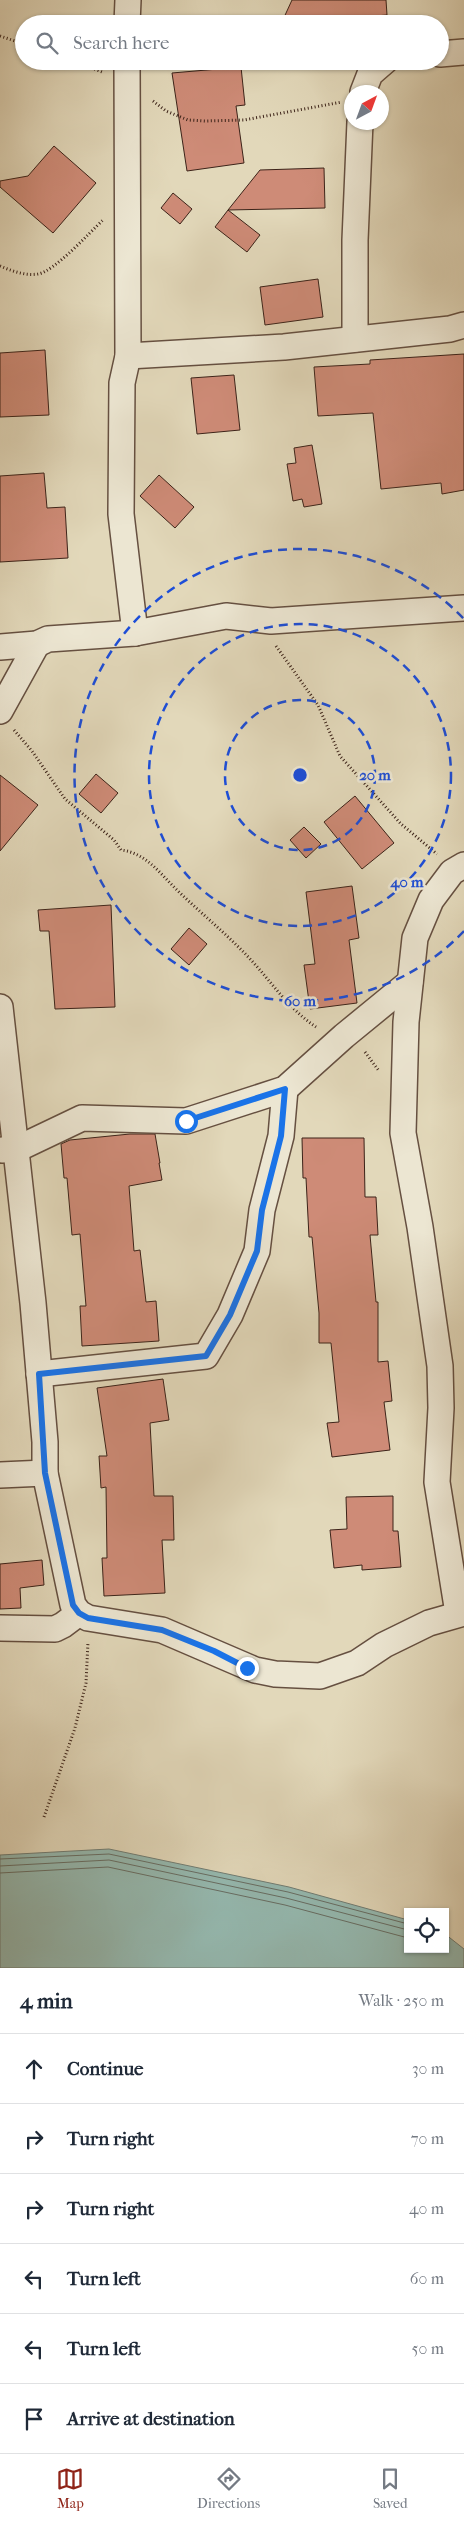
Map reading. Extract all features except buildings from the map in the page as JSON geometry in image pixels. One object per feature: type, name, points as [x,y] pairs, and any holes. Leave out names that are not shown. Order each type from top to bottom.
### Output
[{"type":"street","points":[[128,0],[128,15]]},
{"type":"street","points":[[449,53],[464,52]]},
{"type":"street","points":[[366,85],[370,74],[375,70]]},
{"type":"street","points":[[126,73],[128,356],[122,383],[121,514],[135,633]]},
{"type":"street","points":[[355,339],[355,240],[360,130]]},
{"type":"street","points":[[128,356],[284,347],[450,329],[464,325]]},
{"type":"street","points":[[0,648],[37,644],[48,640],[135,633],[226,616],[260,620],[299,620],[464,608]]},
{"type":"street","points":[[1,709],[37,644]]},
{"type":"street","points":[[0,1007],[9,1149],[39,1374],[45,1473],[73,1605],[84,1615],[162,1630],[255,1670],[275,1674],[320,1676],[346,1668],[384,1645],[429,1623],[461,1613],[437,1482],[441,1408],[440,1366],[420,1227],[403,1133],[406,1022],[415,938],[431,900],[458,869]]},
{"type":"street","points":[[9,1149],[82,1118],[186,1121],[285,1089],[344,1036],[410,982]]},
{"type":"street","points":[[39,1374],[206,1356],[230,1315],[257,1251],[262,1210],[281,1136],[285,1089]]},
{"type":"street","points":[[0,1475],[45,1473]]},
{"type":"street","points":[[0,1628],[55,1629],[84,1615]]},
{"type":"path","points":[[0,36],[15,41]]},
{"type":"path","points":[[126,73],[141,92],[166,111],[188,120],[244,120],[344,101]]},
{"type":"path","points":[[0,266],[18,273],[39,274],[62,260],[127,197]]},
{"type":"path","points":[[260,620],[295,675],[318,705],[340,756],[401,824],[458,869]]},
{"type":"path","points":[[1,709],[15,732],[32,751],[65,799],[114,840],[121,850],[135,852],[153,866],[252,961],[278,994],[303,1018],[318,1029],[344,1036],[362,1048],[403,1103]]},
{"type":"path","points":[[44,1817],[75,1728],[86,1683],[84,1615]]},
{"type":"water","points":[[109,1849],[289,1887],[404,1919],[404,1953],[449,1953],[449,1937],[464,1949],[464,1968],[0,1968],[0,1855]]},
{"type":"route","points":[[186,1121],[285,1089],[281,1136],[262,1210],[257,1251],[230,1315],[206,1356],[39,1374],[45,1442],[45,1473],[73,1605],[79,1613],[88,1618],[162,1630],[214,1651],[247,1668]]}]
